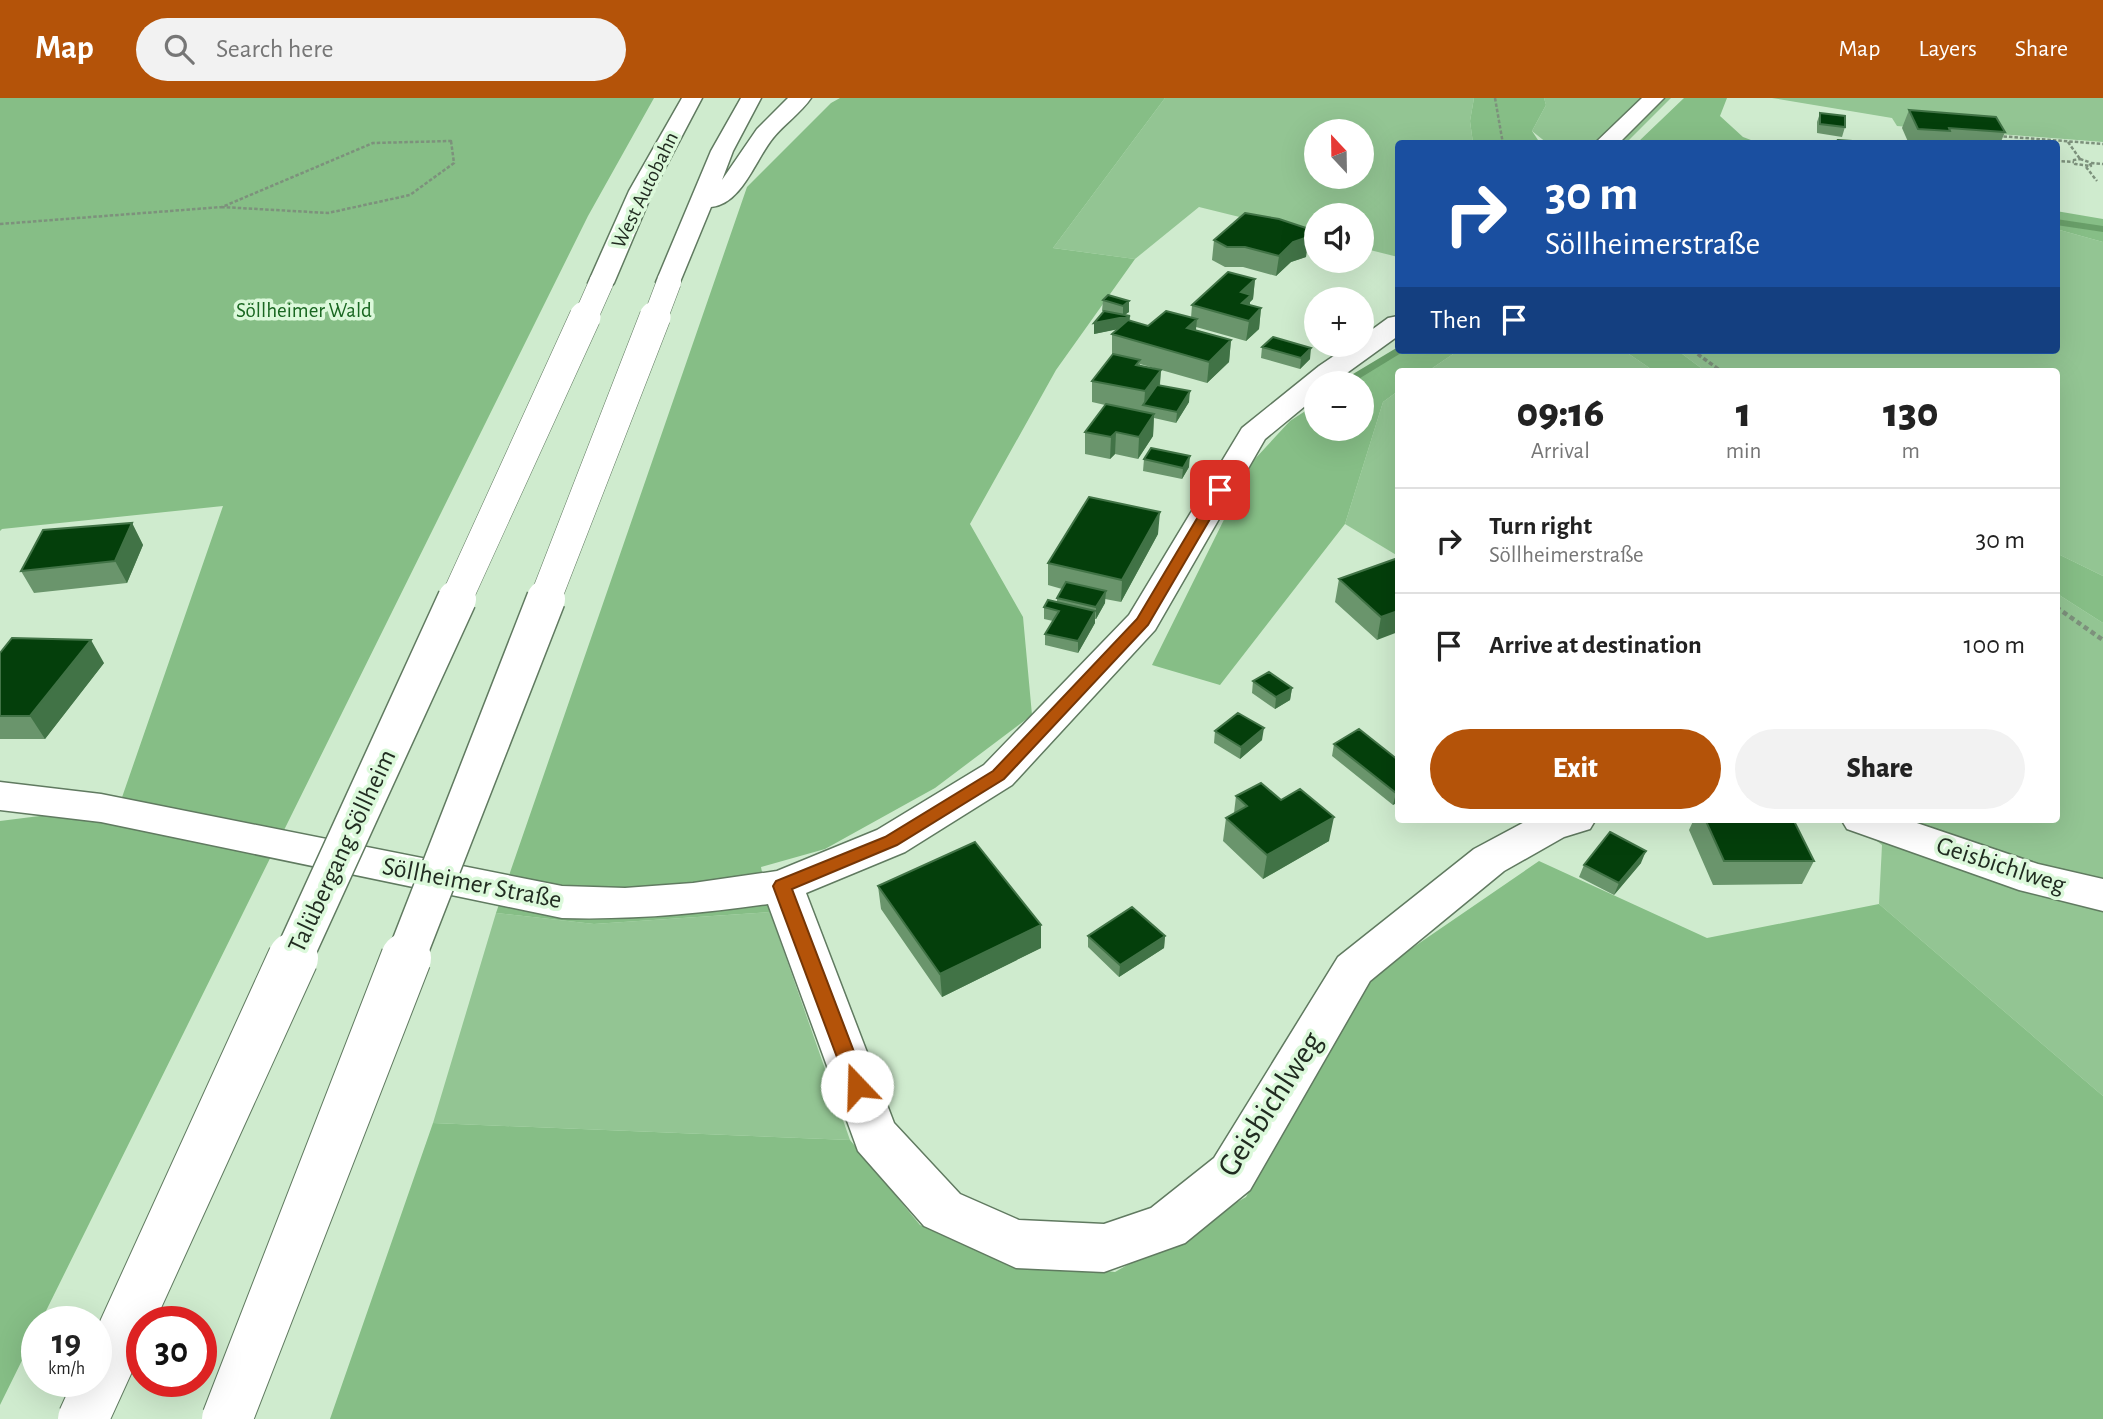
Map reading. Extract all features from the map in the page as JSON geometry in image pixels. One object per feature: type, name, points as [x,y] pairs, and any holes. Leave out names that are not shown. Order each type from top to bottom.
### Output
[{"type":"main road","name":"West Autobahn","points":[[601,283],[647,180],[692,98]]},
{"type":"main road","points":[[228,1419],[669,282],[722,151],[751,98]]},
{"type":"main road","points":[[700,208],[737,180],[754,148],[801,98]]},
{"type":"main road","points":[[1609,140],[1654,98]]},
{"type":"main road","name":"Talübergang Söllheim","points":[[83,1419],[601,283]]},
{"type":"main road","name":"Söllheimer Straße","points":[[0,796],[101,808],[562,902],[625,904],[692,899],[782,886],[891,841],[999,775],[1143,622],[1253,435],[1329,372],[1395,326]]},
{"type":"main road","name":"Geisbichlweg","points":[[782,886],[876,1136],[884,1145],[942,1210],[1016,1244],[1104,1248],[1167,1226],[1232,1174],[1354,969],[1489,860],[1560,823]]},
{"type":"main road","name":"Geisbichlweg","points":[[1873,823],[2034,879],[2103,895]]},
{"type":"path","points":[[1495,98],[1502,140]]},
{"type":"path","points":[[1990,135],[2055,140]]},
{"type":"path","points":[[2060,140],[2103,144]]},
{"type":"path","points":[[0,224],[222,207],[328,213],[410,195],[454,163],[451,141],[373,143],[222,207]]},
{"type":"path","points":[[2068,141],[2080,159],[2103,164]]},
{"type":"path","points":[[2074,162],[2080,159]]},
{"type":"path","points":[[2060,161],[2074,162],[2086,167],[2097,181]]},
{"type":"path","points":[[2086,167],[2091,166],[2091,163]]},
{"type":"path","points":[[1698,354],[1717,368]]},
{"type":"path","points":[[2060,610],[2103,640]]},
{"type":"green space","name":"Söllheimer Wald","points":[[0,98],[654,98],[588,216],[48,1306],[21,1306],[21,1362],[0,1405],[0,821],[119,806],[223,506],[0,531]]},
{"type":"green space","points":[[840,98],[1165,98],[1053,248],[1135,259],[1056,370],[970,524],[1023,617],[1032,715],[935,788],[825,849],[761,867],[770,912],[594,924],[496,913],[747,187],[831,103]]},
{"type":"green space","points":[[1165,98],[1474,98],[1470,121],[1473,140],[1395,140],[1395,256],[1374,251],[1374,203],[1304,203],[1304,233],[1199,207],[1135,259],[1053,248]]},
{"type":"green space","points":[[1474,98],[1544,98],[1546,105],[1532,131],[1538,140],[1473,140],[1470,121]]},
{"type":"green space","points":[[1544,98],[1671,98],[1629,140],[1543,140],[1532,131],[1546,105]]},
{"type":"green space","points":[[1684,98],[1727,98],[1720,116],[1743,137],[1751,140],[1640,140]]},
{"type":"green space","points":[[1772,98],[2103,98],[2103,142],[1897,126],[1892,118]]},
{"type":"green space","points":[[2060,212],[2103,219],[2103,242],[2060,230]]},
{"type":"green space","points":[[2060,230],[2103,242],[2103,576],[2060,555],[2060,368],[1701,368],[1682,354],[2060,354]]},
{"type":"green space","points":[[1395,351],[1395,354],[1453,354],[1432,368],[1395,368],[1395,393],[1383,402],[1374,431],[1374,371],[1365,371]]},
{"type":"green space","points":[[1453,354],[1629,354],[1650,368],[1432,368]]},
{"type":"green space","points":[[1629,354],[1682,354],[1701,368],[1650,368]]},
{"type":"green space","points":[[1395,393],[1395,554],[1345,524],[1371,441],[1374,441],[1374,431],[1383,402]]},
{"type":"green space","points":[[1304,412],[1304,441],[1371,441],[1345,524],[1220,685],[1152,665],[1253,461],[1290,421]]},
{"type":"green space","points":[[2060,555],[2103,576],[2103,623],[2060,596]]},
{"type":"green space","points":[[2060,596],[2103,623],[2103,1096],[1879,904],[1882,845],[1854,823],[2060,823]]},
{"type":"green space","points":[[1539,861],[1707,938],[1879,904],[2103,1096],[2103,1419],[330,1419],[433,1123],[850,1140],[920,1225],[1017,1261],[1115,1272],[1246,1197],[1364,981]]},
{"type":"green space","points":[[770,912],[850,1140],[433,1123],[496,913],[594,924]]},
{"type":"building","points":[[1909,110],[1996,117],[2005,132],[1918,129]]},
{"type":"building","points":[[1820,113],[1845,116],[1845,127],[1820,124]]},
{"type":"building","points":[[1245,213],[1279,219],[1304,227],[1304,238],[1293,242],[1279,256],[1245,247],[1227,247],[1214,240]]},
{"type":"building","points":[[1228,272],[1255,279],[1241,292],[1251,295],[1242,303],[1261,308],[1249,321],[1192,305]]},
{"type":"building","points":[[1108,295],[1129,301],[1123,306],[1103,300]]},
{"type":"building","points":[[1104,311],[1130,316],[1094,323]]},
{"type":"building","points":[[1166,311],[1197,319],[1187,328],[1231,340],[1209,362],[1112,334],[1128,320],[1148,326]]},
{"type":"building","points":[[1273,337],[1304,346],[1304,355],[1301,358],[1262,347]]},
{"type":"building","points":[[1113,354],[1140,360],[1136,365],[1161,370],[1145,391],[1092,381]]},
{"type":"building","points":[[1157,385],[1190,391],[1177,412],[1143,405]]},
{"type":"building","points":[[1106,404],[1154,414],[1139,437],[1116,432],[1111,437],[1085,432]]},
{"type":"building","points":[[1151,448],[1190,456],[1183,468],[1144,459]]},
{"type":"building","points":[[1089,497],[1160,512],[1122,580],[1048,563]]},
{"type":"building","points":[[132,523],[115,561],[21,571],[43,530]]},
{"type":"building","points":[[1395,559],[1395,612],[1381,617],[1339,579]]},
{"type":"building","points":[[1066,582],[1106,591],[1096,607],[1057,598]]},
{"type":"building","points":[[1048,600],[1095,611],[1078,641],[1045,634],[1059,611],[1044,607]]},
{"type":"building","points":[[12,638],[91,640],[30,716],[0,716],[0,653]]},
{"type":"building","points":[[1269,672],[1292,688],[1276,697],[1253,681]]},
{"type":"building","points":[[1238,713],[1264,728],[1241,747],[1215,731]]},
{"type":"building","points":[[1359,729],[1395,758],[1395,792],[1334,744]]},
{"type":"building","points":[[1261,783],[1281,800],[1300,789],[1334,817],[1267,855],[1226,818],[1247,806],[1236,796]]},
{"type":"building","points":[[1707,823],[1795,823],[1814,861],[1724,861]]},
{"type":"building","points":[[1610,832],[1646,851],[1619,883],[1584,865]]},
{"type":"building","points":[[975,842],[1041,925],[940,974],[878,886]]},
{"type":"building","points":[[1132,907],[1165,936],[1120,965],[1088,936]]},
{"type":"waterway","points":[[2060,223],[2103,229]]},
{"type":"waterway","points":[[1364,371],[1395,353]]},
{"type":"route","points":[[857,1086],[782,886],[891,841],[999,775],[1143,622],[1220,490]]}]
